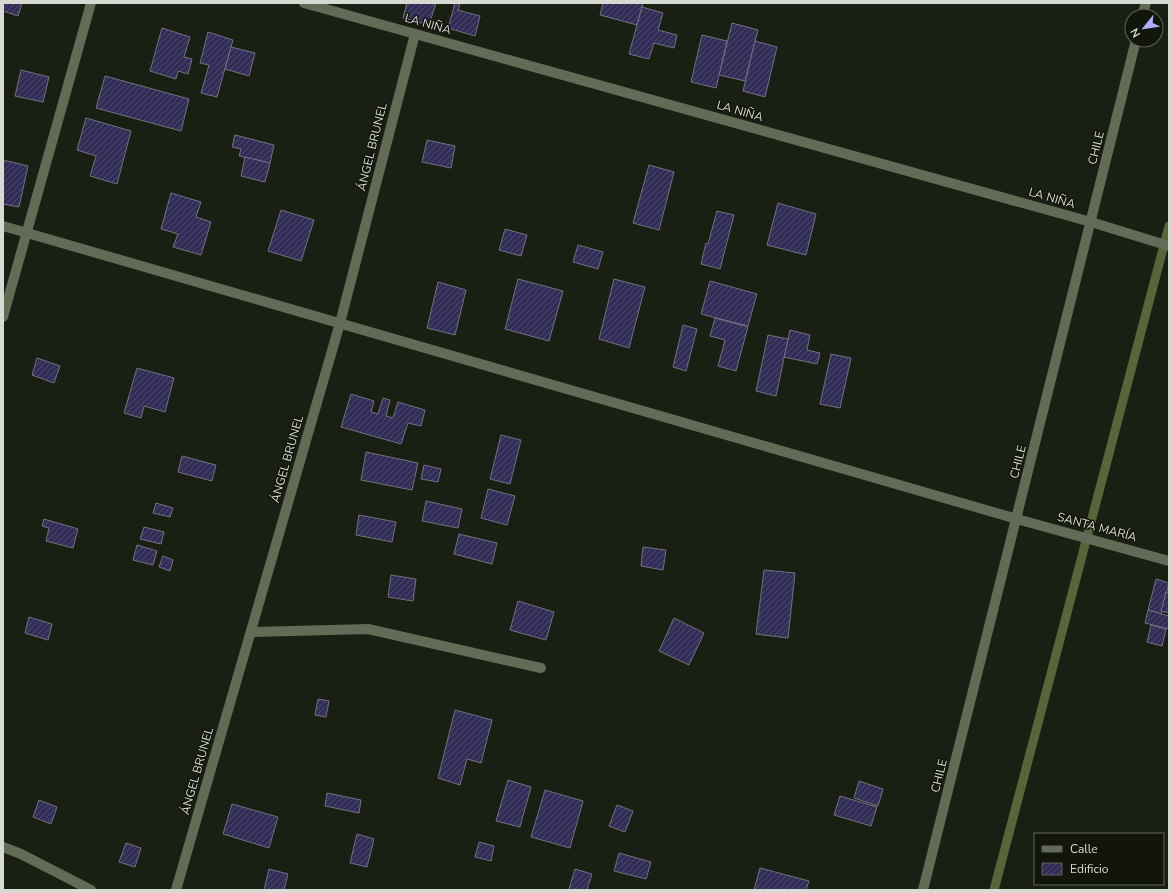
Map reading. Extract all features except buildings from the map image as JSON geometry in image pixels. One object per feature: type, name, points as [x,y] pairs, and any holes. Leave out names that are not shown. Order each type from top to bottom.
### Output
[{"type":"street","points":[[3,317],[91,3]]},
{"type":"street","name":"LA NIÑA","points":[[304,3],[1091,222],[1169,246]]},
{"type":"street","name":"ÁNGEL BRUNEL","points":[[176,890],[340,323],[415,34]]},
{"type":"street","name":"CHILE","points":[[923,890],[1134,48]]},
{"type":"street","name":"SANTA MARÍA","points":[[3,226],[1169,561]]},
{"type":"street","points":[[251,632],[368,629],[541,668]]},
{"type":"street","points":[[3,847],[21,854],[90,890]]},
{"type":"waterway","points":[[994,890],[1169,226]]}]
